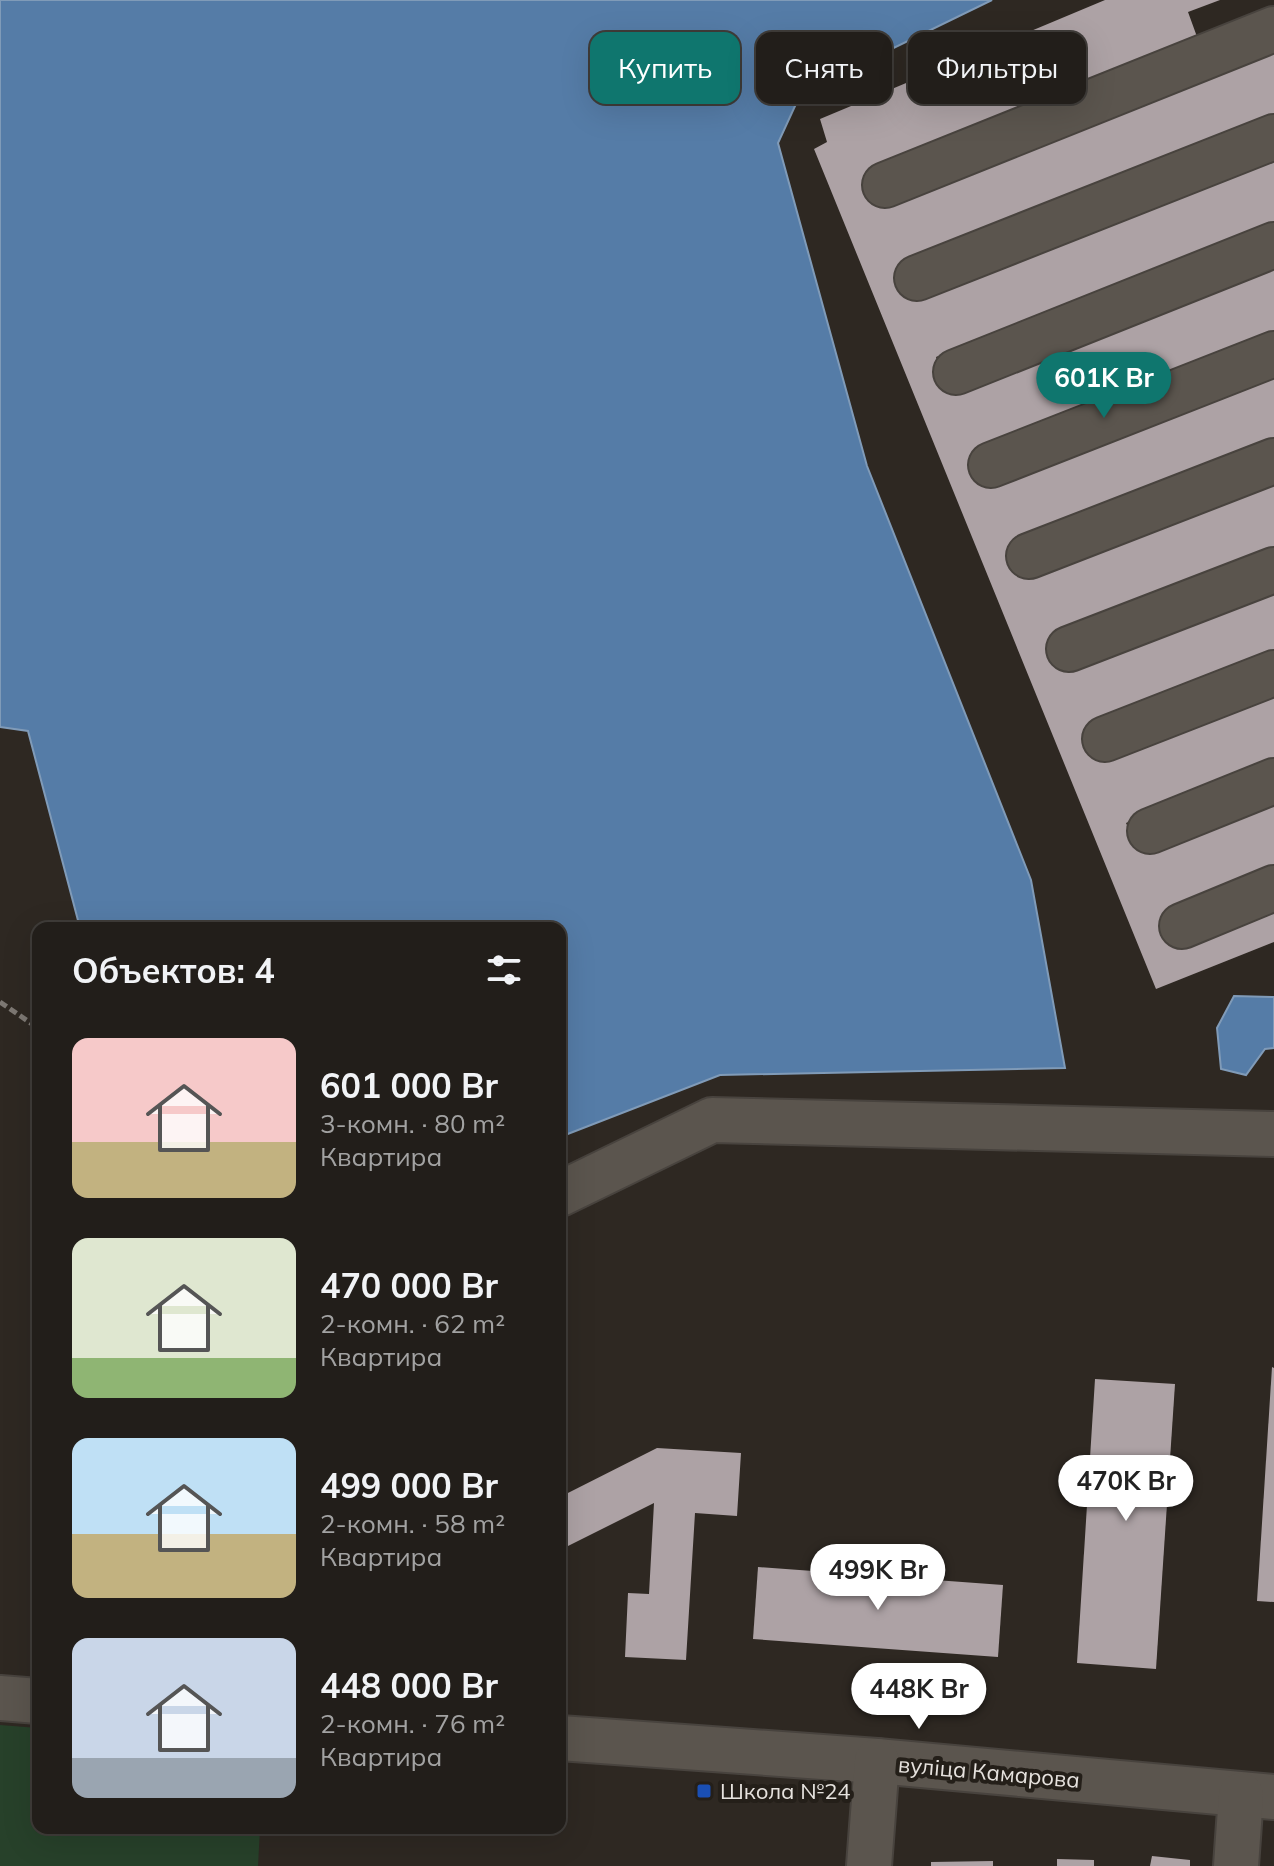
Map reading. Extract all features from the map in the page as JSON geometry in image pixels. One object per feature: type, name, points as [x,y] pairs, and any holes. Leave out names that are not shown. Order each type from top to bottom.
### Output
[{"type":"street","points":[[885,185],[1274,29]]},
{"type":"street","points":[[917,278],[1274,137]]},
{"type":"street","points":[[956,372],[1274,245]]},
{"type":"street","points":[[991,465],[1274,354]]},
{"type":"street","points":[[1029,556],[1274,461]]},
{"type":"street","points":[[1069,649],[1274,570]]},
{"type":"street","points":[[1105,739],[1274,673]]},
{"type":"street","points":[[1150,831],[1274,781]]},
{"type":"street","points":[[1182,926],[1274,888]]},
{"type":"street","points":[[566,1191],[712,1120],[1040,1131],[1274,1134]]},
{"type":"street","points":[[0,1698],[32,1701]]},
{"type":"street","name":"вуліца Камарова","points":[[566,1738],[877,1761],[1257,1796]]},
{"type":"street","points":[[869,1866],[877,1761]]},
{"type":"street","points":[[1236,1866],[1257,1796]]},
{"type":"path","points":[[0,1002],[32,1024]]},
{"type":"green space","points":[[0,1725],[32,1728],[32,1834],[260,1834],[258,1866],[0,1866]]},
{"type":"water","points":[[0,0],[992,0],[926,32],[908,32],[908,41],[892,49],[892,32],[756,32],[756,104],[796,104],[778,143],[867,466],[1031,880],[1065,1068],[720,1075],[566,1135],[566,922],[78,922],[28,731],[0,727]]},
{"type":"water","points":[[1234,996],[1274,997],[1274,1048],[1265,1049],[1246,1075],[1221,1069],[1217,1028]]},
{"type":"building","points":[[1105,0],[1220,0],[1188,12],[1200,45],[1274,39],[1274,115],[900,264],[913,294],[1274,149],[1274,222],[936,357],[949,390],[1274,258],[1274,548],[1050,636],[1060,665],[1274,579],[1274,762],[1126,823],[1139,851],[1274,795],[1274,942],[1156,989],[814,149],[827,142],[820,119],[856,104],[892,104],[892,89],[908,82],[908,104],[1086,104],[1086,32],[1028,32]]},
{"type":"building","points":[[1274,1368],[1274,1602],[1257,1601]]},
{"type":"building","points":[[1095,1379],[1175,1384],[1156,1669],[1077,1663]]},
{"type":"building","points":[[657,1448],[741,1453],[737,1516],[695,1513],[686,1660],[625,1657],[628,1593],[649,1594],[654,1503],[566,1547],[566,1494]]},
{"type":"building","points":[[758,1567],[1003,1585],[998,1657],[753,1639]]},
{"type":"building","points":[[1152,1856],[1190,1860],[1190,1866],[1150,1866]]},
{"type":"building","points":[[1057,1859],[1094,1860],[1094,1866],[1057,1866]]},
{"type":"building","points":[[993,1861],[993,1866],[931,1866],[931,1862]]},
{"type":"place","name":"Школа №24","points":[[704,1791]]}]
